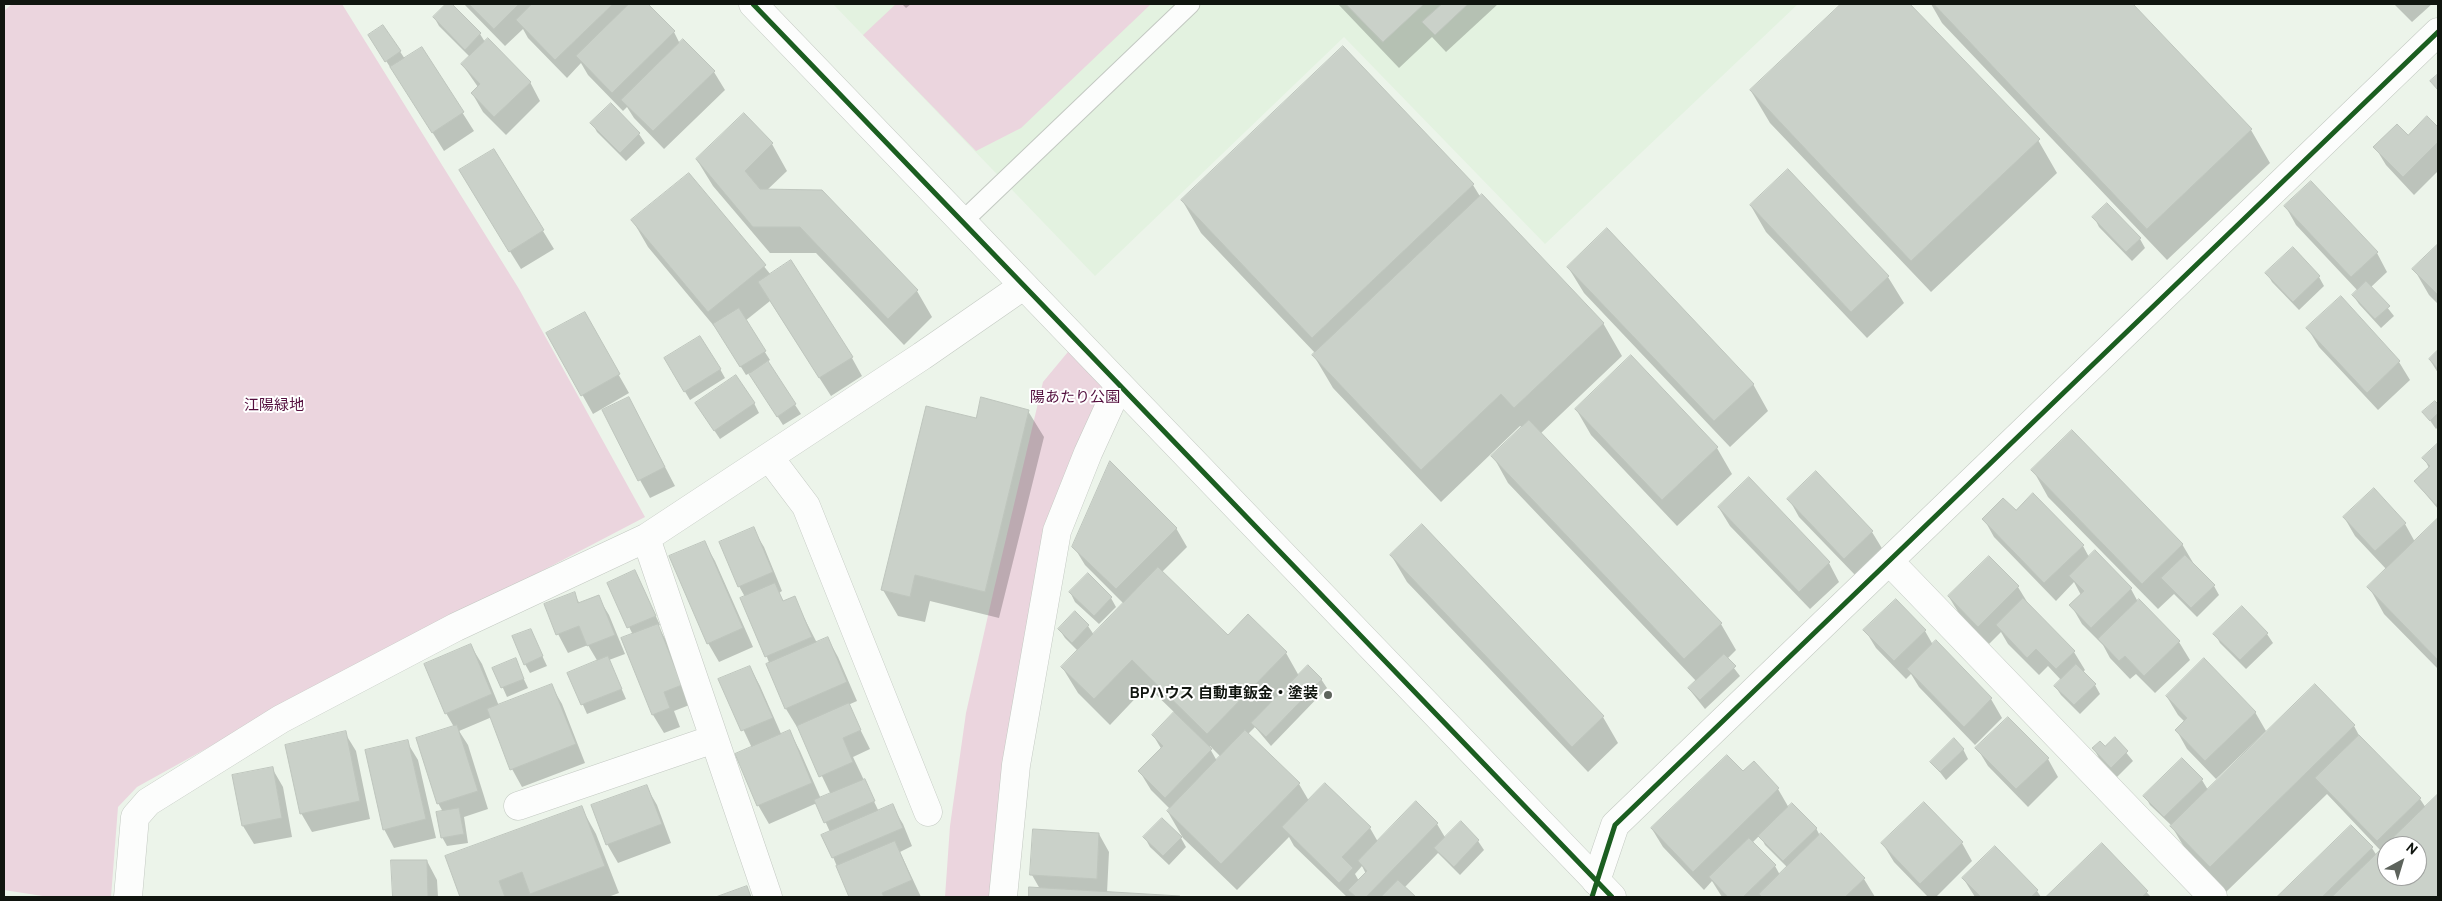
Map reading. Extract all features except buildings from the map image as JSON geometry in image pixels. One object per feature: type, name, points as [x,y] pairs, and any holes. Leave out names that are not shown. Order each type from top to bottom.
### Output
[{"type":"street","points":[[753,4],[1119,384],[1600,892]]},
{"type":"street","points":[[1600,892],[1615,826],[2438,32]]},
{"type":"street","points":[[128,897],[135,817],[148,802],[281,719],[456,627],[646,538],[922,356],[1023,286]]},
{"type":"street","points":[[1002,897],[1016,765],[1058,531],[1088,453],[1119,384]]},
{"type":"street","points":[[769,457],[806,506],[928,812]]},
{"type":"street","points":[[646,538],[768,897]]},
{"type":"street","points":[[1890,562],[2213,897]]},
{"type":"street","points":[[518,806],[714,740]]},
{"type":"lane","points":[[962,222],[1190,4]]},
{"type":"shaded area","points":[[833,4],[1798,4],[1545,244],[1344,37],[1095,276]]},
{"type":"green space","name":"江陽緑地","points":[[12,4],[342,4],[519,289],[645,517],[274,711],[137,787],[118,807],[111,897],[49,897],[4,890],[4,11]]},
{"type":"green space","points":[[896,4],[1151,4],[1021,128],[976,151],[863,35]]},
{"type":"green space","name":"陽あたり公園","points":[[1077,341],[1119,385],[1057,531],[1003,897],[945,897],[950,826],[966,713],[1043,382]]},
{"type":"cycle path","points":[[753,4],[1612,897]]},
{"type":"cycle path","points":[[1592,897],[1615,825],[2438,32]]},
{"type":"place","name":"BPハウス 自動車鈑金・塗装","points":[[1328,695]]}]
